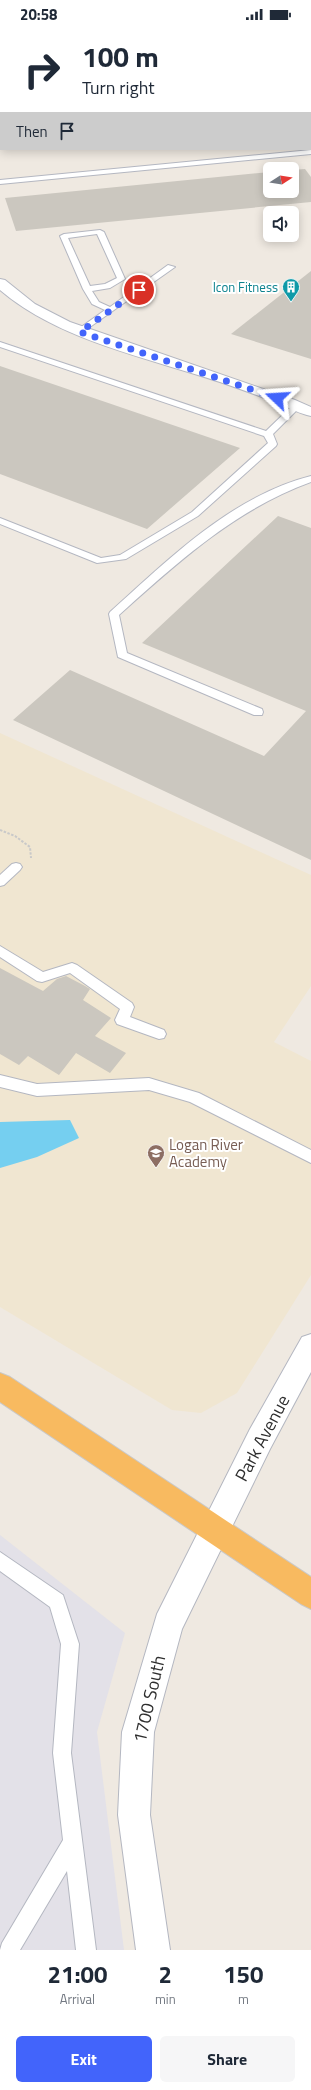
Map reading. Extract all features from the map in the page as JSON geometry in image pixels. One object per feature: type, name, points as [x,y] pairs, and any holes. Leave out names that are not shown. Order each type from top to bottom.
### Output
[{"type":"highway","points":[[0,1386],[214,1531],[311,1594]]},
{"type":"street","points":[[2,288],[39,313],[80,332],[267,394],[311,412]]},
{"type":"street","name":"Park Avenue","points":[[214,1531],[260,1439],[311,1346]]},
{"type":"street","name":"1700 South","points":[[153,1950],[134,1815],[138,1732],[168,1625],[214,1531]]},
{"type":"lane","points":[[0,182],[311,150]]},
{"type":"lane","points":[[87,289],[107,286],[122,279],[100,232],[64,236],[87,289],[96,304],[111,310]]},
{"type":"lane","points":[[80,332],[171,267]]},
{"type":"lane","points":[[0,344],[216,418],[268,434],[273,444],[195,514],[123,557],[100,561],[0,521]]},
{"type":"lane","points":[[268,434],[297,406]]},
{"type":"lane","points":[[258,712],[122,655],[114,614],[203,538],[251,506],[277,492],[311,479]]},
{"type":"lane","points":[[0,882],[16,867]]},
{"type":"lane","points":[[0,952],[42,977],[72,968],[127,1007],[122,1020],[159,1034]]},
{"type":"lane","points":[[0,1081],[6,1084],[37,1090],[149,1084],[194,1098],[311,1157]]},
{"type":"lane","points":[[0,1561],[57,1601],[70,1644],[62,1753],[86,1950]]},
{"type":"lane","points":[[9,1950],[73,1842]]},
{"type":"path","points":[[0,830],[15,836],[30,847],[31,860],[16,867]]},
{"type":"shaded area","name":"Logan River Academy","points":[[0,733],[311,875],[311,986],[274,1042],[311,1061],[311,1275],[237,1393],[201,1413],[172,1410],[0,1307]]},
{"type":"shaded area","points":[[0,1535],[125,1633],[97,1732],[124,1950],[0,1950]]},
{"type":"water","points":[[70,1120],[79,1138],[37,1157],[0,1168],[0,1122]]},
{"type":"building","points":[[299,169],[305,169],[311,177],[311,202],[16,231],[5,198],[263,173],[263,198],[299,198]]},
{"type":"building","name":"Icon Fitness","points":[[311,271],[311,359],[231,334]]},
{"type":"building","points":[[0,366],[240,448],[147,529],[0,474]]},
{"type":"building","points":[[278,516],[311,528],[311,860],[13,720],[70,670],[264,756],[306,711],[142,643]]},
{"type":"building","points":[[0,968],[43,991],[57,979],[66,976],[90,989],[83,1000],[111,1018],[95,1036],[126,1053],[110,1073],[76,1053],[59,1075],[28,1056],[19,1065],[0,1054]]},
{"type":"place","name":"Icon Fitness","points":[[291,302]]},
{"type":"place","name":"Logan River Academy","points":[[156,1168]]},
{"type":"route","points":[[139,290],[80,332],[277,398]]}]
